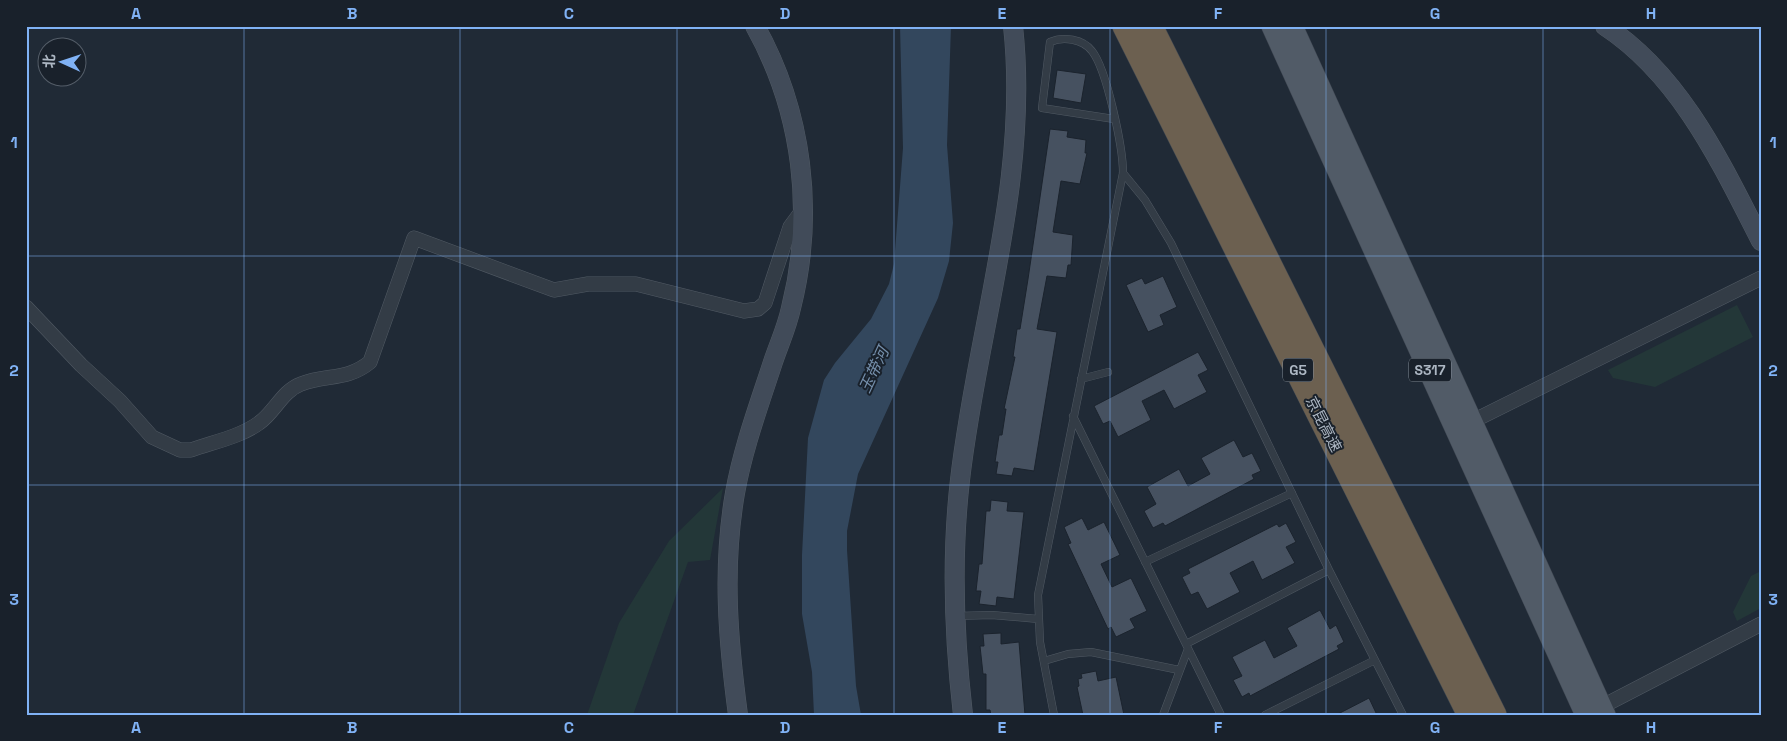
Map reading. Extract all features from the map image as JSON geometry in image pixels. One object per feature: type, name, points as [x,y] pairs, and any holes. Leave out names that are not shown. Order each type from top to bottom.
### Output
[{"type":"highway","name":"京昆高速","points":[[1125,26],[1470,715]]},
{"type":"highway","name":"京昆高速","points":[[1150,26],[1494,715]]},
{"type":"main road","name":"S317","points":[[1287,29],[1473,421],[1597,712]]},
{"type":"main road","name":"S317","points":[[1287,29],[1597,712]]},
{"type":"street","points":[[738,715],[730,658],[726,590],[730,521],[743,460],[791,310],[800,265],[804,208],[797,146],[788,106],[771,57],[755,26]]},
{"type":"street","points":[[963,715],[955,616],[955,550],[960,480],[1008,198],[1016,130],[1013,26]]},
{"type":"street","points":[[1605,26],[1645,58],[1677,96],[1727,175],[1759,235]]},
{"type":"street","points":[[26,307],[81,365],[120,401],[152,437],[163,444],[180,450],[191,450],[259,424],[272,412],[288,392],[300,384],[321,378],[348,376],[360,371],[370,362],[414,238],[554,290],[588,284],[636,284],[744,311],[753,311],[765,303],[790,227],[804,208]]},
{"type":"street","points":[[1473,421],[1761,278]]},
{"type":"street","points":[[1597,712],[1761,624]]},
{"type":"lane","points":[[1054,715],[1038,619],[1038,596],[1123,173],[1122,145],[1102,73],[1092,50],[1082,43],[1064,38],[1050,42],[1042,108],[1114,119]]},
{"type":"lane","points":[[1123,173],[1145,200],[1171,243],[1329,570],[1402,715]]},
{"type":"lane","points":[[1081,379],[1108,372]]},
{"type":"lane","points":[[1073,416],[1221,715]]},
{"type":"lane","points":[[1145,562],[1292,494]]},
{"type":"lane","points":[[1163,715],[1187,646],[1329,570]]},
{"type":"lane","points":[[955,616],[992,615],[1038,619]]},
{"type":"lane","points":[[1044,661],[1068,654],[1091,652],[1179,670]]},
{"type":"lane","points":[[1265,715],[1375,660]]},
{"type":"green space","points":[[1737,305],[1753,337],[1655,387],[1613,378],[1608,370]]},
{"type":"green space","points":[[723,488],[710,560],[688,562],[633,715],[587,715],[619,623],[669,541]]},
{"type":"green space","points":[[1761,571],[1761,608],[1737,621],[1733,612],[1751,576]]},
{"type":"water","name":"玉带河","points":[[900,26],[951,26],[947,145],[953,223],[949,261],[938,298],[858,474],[847,531],[847,550],[856,686],[861,715],[814,715],[812,672],[802,614],[802,555],[808,438],[824,380],[835,363],[871,319],[889,284],[894,264],[903,148]]},
{"type":"building","points":[[1057,70],[1086,74],[1081,103],[1053,98]]},
{"type":"building","points":[[1050,129],[1068,131],[1067,137],[1086,140],[1085,153],[1087,153],[1080,184],[1061,181],[1053,232],[1073,235],[1071,265],[1068,265],[1066,278],[1047,276],[1037,329],[1057,332],[1034,471],[1014,468],[1012,476],[996,474],[998,462],[995,462],[999,435],[1002,435],[1006,409],[1004,409],[1015,357],[1013,357],[1017,329],[1020,329]]},
{"type":"building","points":[[1163,276],[1177,307],[1160,315],[1164,325],[1148,332],[1126,285],[1142,278],[1145,284]]},
{"type":"building","points":[[1198,352],[1208,370],[1198,375],[1207,392],[1174,409],[1164,390],[1142,401],[1151,420],[1118,437],[1110,421],[1103,424],[1094,406]]},
{"type":"building","points":[[1234,440],[1243,457],[1252,453],[1261,471],[1252,475],[1254,479],[1165,526],[1163,523],[1153,528],[1144,511],[1156,504],[1147,487],[1179,469],[1188,486],[1210,474],[1201,458]]},
{"type":"building","points":[[991,500],[1008,502],[1007,511],[1024,512],[1014,599],[997,597],[996,606],[979,604],[981,591],[976,591],[979,564],[982,564],[986,511],[990,511]]},
{"type":"building","points":[[1082,518],[1088,530],[1104,522],[1120,555],[1101,564],[1112,587],[1131,578],[1147,611],[1130,619],[1135,628],[1116,637],[1111,627],[1108,629],[1068,544],[1071,543],[1064,527]]},
{"type":"building","points":[[1286,523],[1296,542],[1286,547],[1295,563],[1262,580],[1253,561],[1230,573],[1240,592],[1207,609],[1198,592],[1191,595],[1182,577],[1190,573],[1188,569],[1277,524],[1279,527]]},
{"type":"building","points":[[1320,610],[1330,629],[1336,625],[1344,642],[1337,646],[1339,649],[1250,696],[1249,693],[1242,697],[1233,680],[1242,676],[1232,657],[1265,640],[1274,658],[1297,646],[1287,628]]},
{"type":"building","points":[[1001,633],[1001,644],[1019,642],[1025,715],[991,715],[990,710],[986,710],[986,674],[983,674],[980,646],[984,646],[983,634]]},
{"type":"building","points":[[1096,671],[1098,681],[1116,677],[1124,715],[1083,715],[1077,687],[1079,686],[1078,679],[1082,678],[1081,674]]},
{"type":"building","points":[[1369,698],[1377,715],[1336,715]]}]
